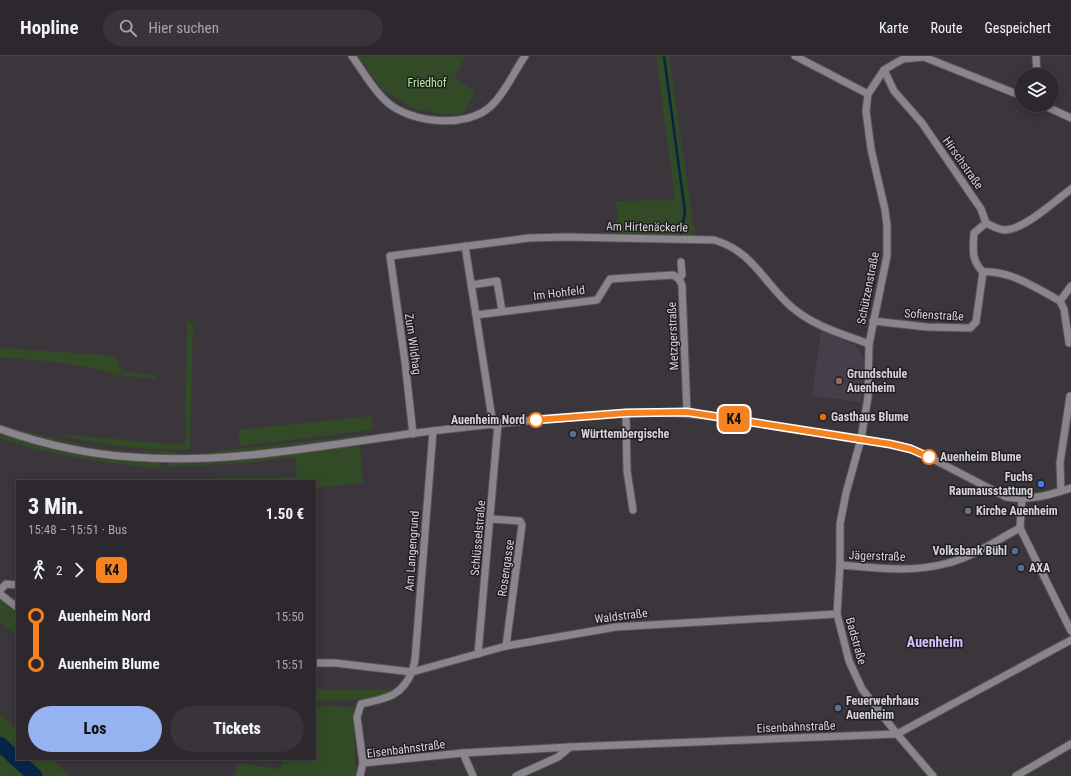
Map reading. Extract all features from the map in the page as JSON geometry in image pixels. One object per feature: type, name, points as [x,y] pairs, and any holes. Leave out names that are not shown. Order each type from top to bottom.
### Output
[{"type":"street","points":[[352,56],[380,95],[395,109],[417,117],[442,120],[471,117],[490,107],[506,88],[525,56]]},
{"type":"street","points":[[795,56],[868,94],[884,70],[903,59],[924,56],[1015,93]]},
{"type":"street","points":[[1036,56],[1037,68]]},
{"type":"street","name":"Hirschstraße","points":[[884,70],[894,91],[922,123],[977,203],[986,223]]},
{"type":"street","name":"Schützenstraße","points":[[862,439],[868,397],[869,344],[887,256],[887,225],[871,149],[866,111],[868,94]]},
{"type":"street","points":[[1058,112],[1071,118]]},
{"type":"street","points":[[1071,189],[1029,220],[1013,229],[1002,229],[986,223],[974,233],[973,244],[974,261],[983,272],[992,271],[1008,275],[1039,289],[1060,302],[1071,306]]},
{"type":"street","name":"Am Hirtenäckerle","points":[[390,256],[529,238],[566,237],[714,240],[726,244],[754,265],[792,308],[812,322],[869,344]]},
{"type":"street","points":[[465,246],[495,425]]},
{"type":"street","name":"Zum Wildhag","points":[[390,256],[405,362],[413,434]]},
{"type":"street","name":"Metzgerstraße","points":[[681,262],[682,275],[679,279],[682,285],[683,298],[687,412]]},
{"type":"street","name":"Sofienstraße","points":[[873,321],[927,327],[970,328],[976,322],[983,272]]},
{"type":"street","name":"Im Hohfeld","points":[[476,315],[597,300],[610,279],[673,275],[679,279]]},
{"type":"street","points":[[471,285],[498,282],[502,312]]},
{"type":"street","points":[[1060,302],[1071,286]]},
{"type":"street","points":[[1060,302],[1064,309],[1069,343]]},
{"type":"street","points":[[1061,491],[1060,463],[1070,396]]},
{"type":"street","points":[[0,429],[26,438],[81,450],[133,457],[188,458],[234,456],[433,431],[495,425],[626,413],[687,412],[862,439],[911,449],[929,457],[993,492],[1006,497],[1022,500],[1071,488]]},
{"type":"street","points":[[626,413],[627,471],[633,510]]},
{"type":"street","name":"Schlüsselstraße","points":[[478,654],[491,519],[495,425]]},
{"type":"street","name":"Am Langengrund","points":[[412,672],[416,652],[433,431]]},
{"type":"street","name":"Badstraße","points":[[862,439],[846,493],[840,524],[840,565],[837,614],[843,640],[854,674],[870,701],[933,776]]},
{"type":"street","points":[[1022,500],[1020,528],[1071,631]]},
{"type":"street","name":"Rosengasse","points":[[491,519],[520,521],[522,525],[506,646]]},
{"type":"street","name":"Jägerstraße","points":[[840,565],[896,569],[947,564],[974,553],[1020,528]]},
{"type":"street","points":[[0,590],[6,584],[16,585]]},
{"type":"street","points":[[0,594],[16,606]]},
{"type":"street","name":"Waldstraße","points":[[316,663],[335,663],[412,672],[506,646],[627,625],[837,614]]},
{"type":"street","name":"Eisenbahnstraße","points":[[360,776],[363,763],[463,753],[570,747],[897,734],[1071,640]]},
{"type":"street","points":[[363,763],[357,717],[361,704],[389,697],[399,692],[407,684],[412,672]]},
{"type":"street","points":[[1016,776],[1071,744]]},
{"type":"street","points":[[516,776],[558,757],[570,747]]},
{"type":"street","name":"Eisenbahnstraße","points":[[463,753],[473,776]]},
{"type":"shaded area","name":"Grundschule Auenheim","points":[[821,330],[855,345],[860,350],[865,365],[861,402],[812,396]]},
{"type":"green space","name":"Friedhof","points":[[358,56],[466,56],[454,78],[476,92],[463,114],[444,115],[413,108],[382,90]]},
{"type":"green space","points":[[656,56],[669,56],[695,236],[618,234],[616,201],[675,200]]},
{"type":"green space","points":[[187,322],[193,322],[190,449],[127,447],[64,437],[67,435],[185,445]]},
{"type":"green space","points":[[0,348],[108,355],[117,358],[122,371],[152,375],[157,379],[114,375],[96,369],[56,362],[0,357]]},
{"type":"green space","points":[[371,416],[373,430],[240,446],[238,430]]},
{"type":"green space","points":[[0,424],[94,446],[126,451],[162,451],[180,454],[157,454],[113,450],[91,447],[26,433],[4,427]]},
{"type":"green space","points":[[0,433],[78,453],[118,459],[158,462],[161,465],[161,469],[79,458],[39,450],[0,438]]},
{"type":"green space","points":[[370,434],[368,436],[238,452],[194,454]]},
{"type":"green space","points":[[360,444],[363,483],[316,488],[316,480],[199,480],[297,477],[295,457],[245,463],[167,467],[169,463],[246,459]]},
{"type":"green space","points":[[0,597],[16,609],[16,635],[0,622]]},
{"type":"green space","points":[[316,689],[391,690],[391,693],[362,700],[316,701]]},
{"type":"green space","points":[[316,706],[353,707],[356,776],[235,776],[237,763],[281,769],[283,760],[316,760]]},
{"type":"green space","points":[[0,714],[16,728],[16,760],[52,760],[71,776],[0,776]]},
{"type":"waterway","points":[[664,56],[685,212],[681,233]]},
{"type":"waterway","points":[[0,744],[16,759]]},
{"type":"waterway","points":[[18,760],[35,776]]},
{"type":"bus line","name":"K4","points":[[536,420],[626,413],[687,412],[890,444],[911,449],[929,457]]},
{"type":"place","name":"Grundschule Auenheim","points":[[839,381]]},
{"type":"place","name":"Gasthaus Blume","points":[[823,417]]},
{"type":"place","name":"Auenheim Nord","points":[[536,420]]},
{"type":"place","name":"Württembergische","points":[[573,434]]},
{"type":"place","name":"Auenheim Blume","points":[[929,457]]},
{"type":"place","name":"Fuchs Raumausstattung","points":[[1041,484]]},
{"type":"place","name":"Kirche Auenheim","points":[[968,511]]},
{"type":"place","name":"Volksbank Bühl","points":[[1015,551]]},
{"type":"place","name":"AXA","points":[[1021,568]]},
{"type":"place","name":"Feuerwehrhaus Auenheim","points":[[838,708]]},
{"type":"district","name":"Auenheim","points":[[935,642]]}]
